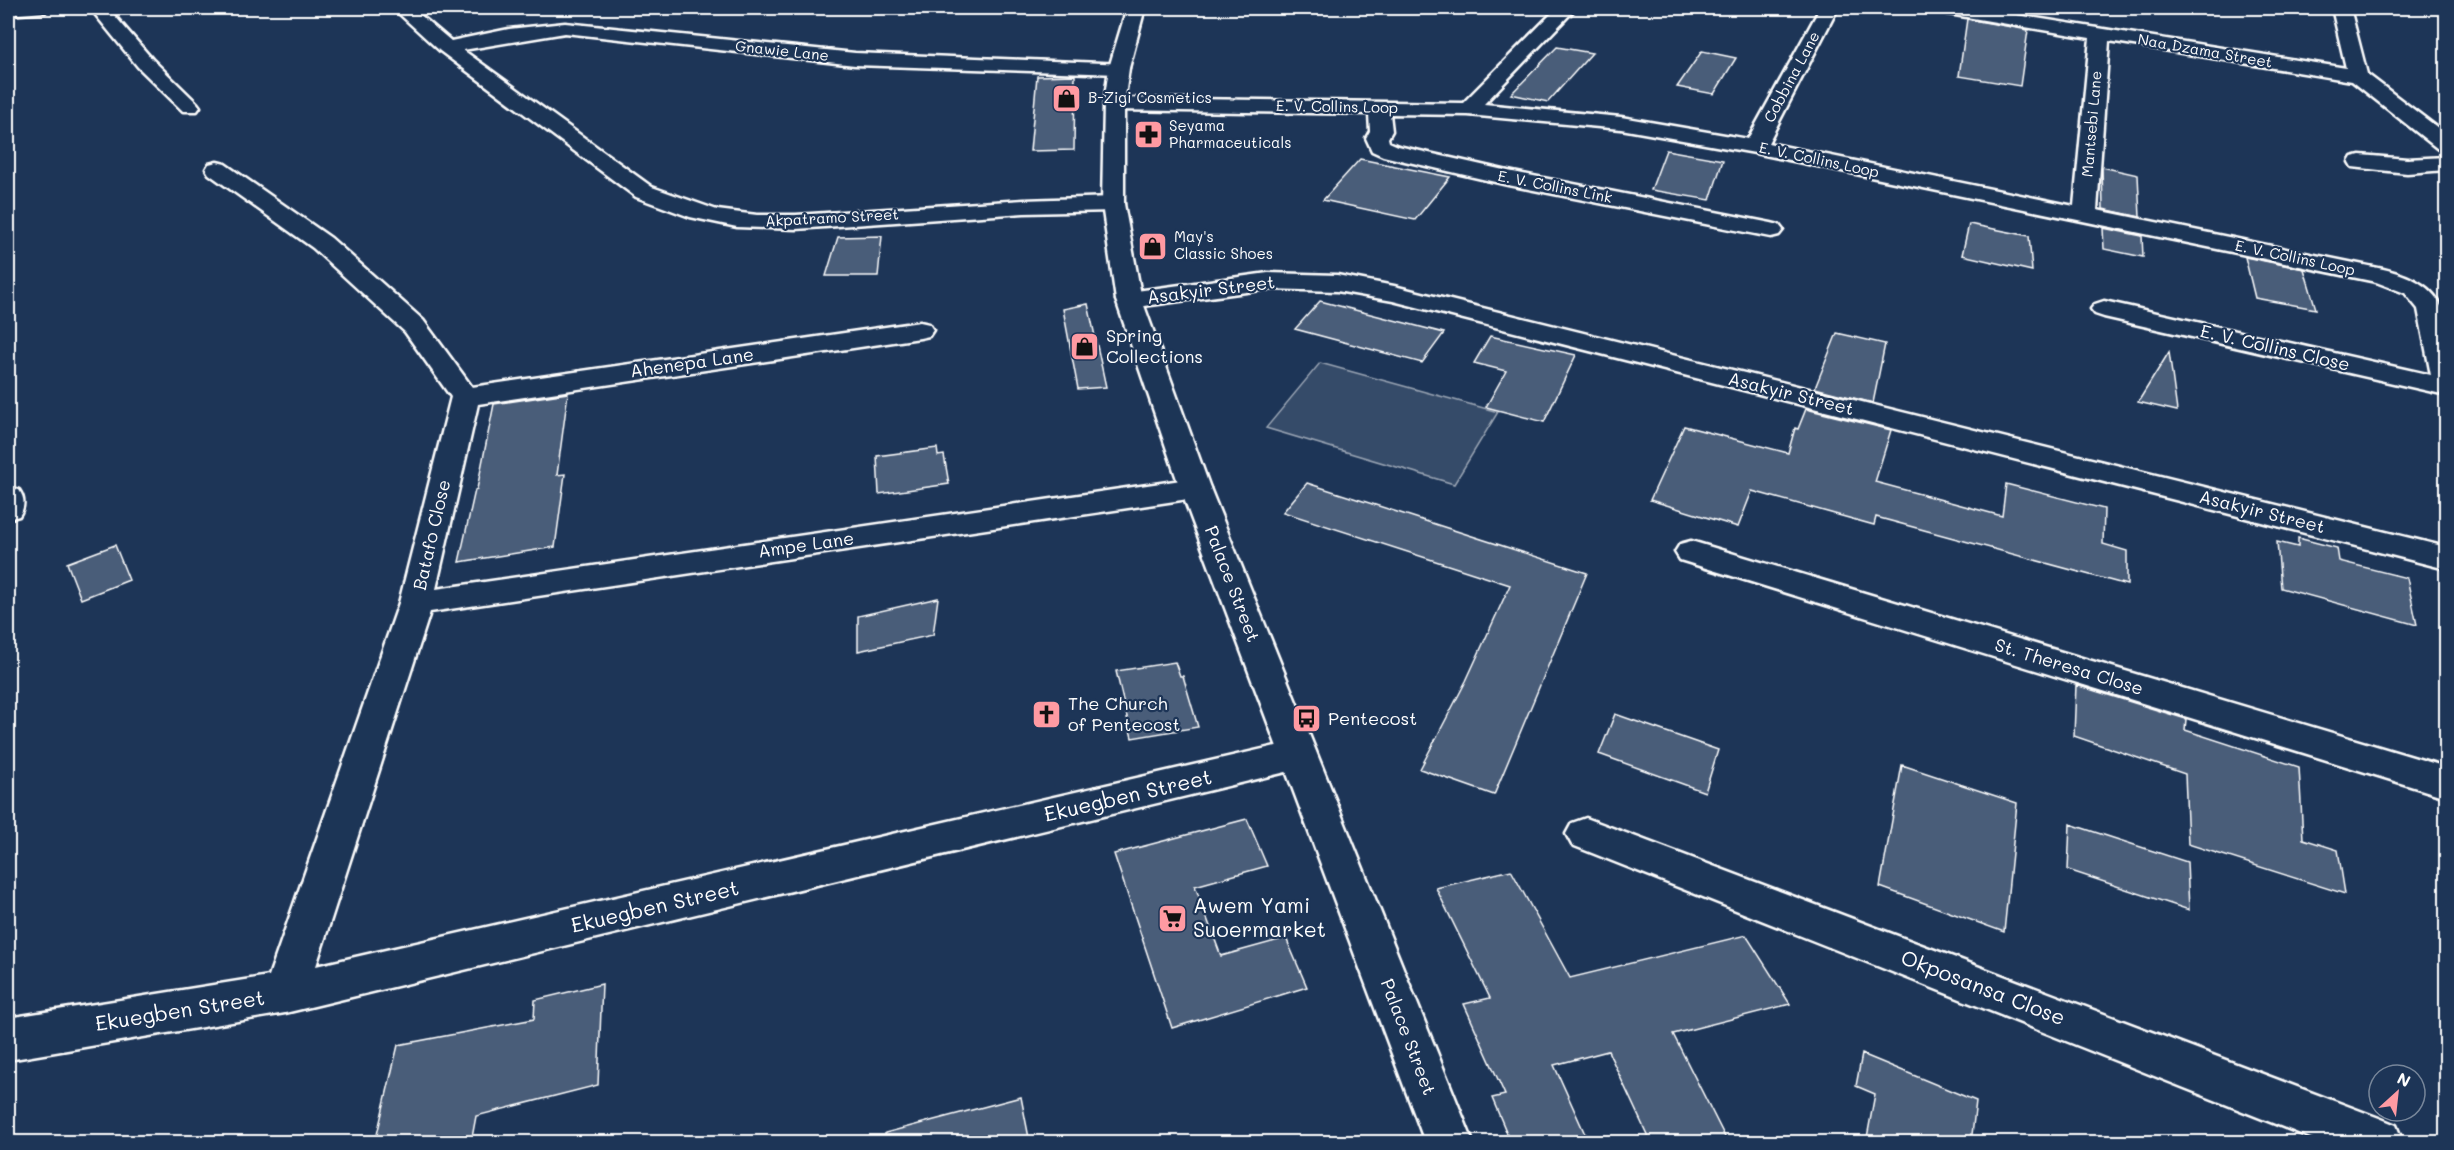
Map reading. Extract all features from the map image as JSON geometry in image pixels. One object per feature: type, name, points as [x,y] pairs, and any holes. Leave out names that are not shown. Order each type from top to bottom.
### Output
[{"type":"street","points":[[8,10],[39,8]]},
{"type":"street","points":[[99,8],[145,63],[190,107]]},
{"type":"street","name":"Akpatramo Street","points":[[406,8],[447,47],[645,192],[680,207],[716,217],[750,222],[795,223],[1035,206],[1113,204]]},
{"type":"street","name":"Palace Street","points":[[1136,8],[1119,68],[1114,104],[1113,204],[1129,300],[1195,488],[1449,1143]]},
{"type":"street","points":[[1468,109],[1567,8]]},
{"type":"street","name":"Cobbina Lane","points":[[1755,147],[1829,8]]},
{"type":"street","name":"Naa Dzama Street","points":[[1943,8],[2358,76],[2446,144]]},
{"type":"street","points":[[2341,8],[2358,76]]},
{"type":"street","name":"Gnawie Lane","points":[[447,47],[520,33],[565,28],[855,59],[1119,68]]},
{"type":"street","name":"Mantsebi Lane","points":[[2085,214],[2100,33]]},
{"type":"street","name":"E. V. Collins Loop","points":[[1114,104],[1468,109],[1621,123],[1755,147],[2085,214],[2383,276],[2414,288],[2431,308],[2446,379]]},
{"type":"street","name":"E. V. Collins Link","points":[[1379,107],[1381,131],[1377,138],[1380,146],[1391,151],[1508,178],[1771,230]]},
{"type":"street","points":[[2360,162],[2407,166],[2446,164]]},
{"type":"street","points":[[217,169],[322,243],[414,326],[465,397]]},
{"type":"street","name":"Asakyir Street","points":[[1129,300],[1268,281],[1337,283],[2446,558]]},
{"type":"street","name":"E. V. Collins Close","points":[[2104,309],[2446,387]]},
{"type":"street","name":"Ahenepa Lane","points":[[465,397],[920,330]]},
{"type":"street","name":"Batafo Close","points":[[285,993],[416,603],[465,397]]},
{"type":"street","name":"Ampe Lane","points":[[416,603],[1195,488]]},
{"type":"street","points":[[8,497],[8,509]]},
{"type":"street","name":"St. Theresa Close","points":[[1691,552],[2446,782]]},
{"type":"street","name":"Ekuegben Street","points":[[8,1039],[285,993],[1298,756]]},
{"type":"street","name":"Okposansa Close","points":[[1587,834],[2379,1143]]},
{"type":"shaded area","points":[[1320,363],[1498,412],[1454,484],[1266,428]]},
{"type":"building","points":[[1967,19],[2028,30],[2020,86],[1959,76]]},
{"type":"building","points":[[1557,47],[1592,53],[1548,102],[1511,94]]},
{"type":"building","points":[[1702,51],[1736,58],[1714,94],[1677,87]]},
{"type":"building","points":[[1075,75],[1074,150],[1030,151],[1037,76]]},
{"type":"building","points":[[1666,150],[1723,160],[1710,200],[1651,190]]},
{"type":"building","points":[[1360,159],[1450,177],[1415,220],[1323,200]]},
{"type":"building","points":[[2102,167],[2138,175],[2140,217],[2103,209]]},
{"type":"building","points":[[1969,224],[2029,236],[2032,271],[1962,255]]},
{"type":"building","points":[[2103,228],[2142,236],[2143,257],[2104,249]]},
{"type":"building","points":[[882,236],[878,276],[826,276],[838,237]]},
{"type":"building","points":[[2245,257],[2304,269],[2316,309],[2255,298]]},
{"type":"building","points":[[1320,301],[1444,333],[1422,363],[1295,329]]},
{"type":"building","points":[[1088,304],[1106,387],[1078,389],[1063,309]]},
{"type":"building","points":[[1837,333],[1885,344],[1873,403],[1815,388]]},
{"type":"building","points":[[1490,336],[1576,355],[1544,422],[1486,407],[1506,371],[1474,363]]},
{"type":"building","points":[[2169,352],[2177,411],[2138,402]]},
{"type":"building","points":[[568,393],[557,475],[565,474],[555,547],[459,562],[494,404]]},
{"type":"building","points":[[1806,409],[1891,430],[1875,482],[2002,516],[2006,484],[2104,509],[2103,544],[2127,551],[2127,585],[1876,517],[1874,525],[1752,491],[1738,527],[1650,500],[1684,426],[1788,453],[1795,428],[1798,429]]},
{"type":"building","points":[[937,448],[938,456],[944,455],[949,484],[879,494],[877,456]]},
{"type":"building","points":[[1307,483],[1587,573],[1494,795],[1420,769],[1466,681],[1510,585],[1283,512]]},
{"type":"building","points":[[2298,538],[2337,548],[2339,561],[2407,578],[2417,625],[2281,588],[2277,542],[2298,547]]},
{"type":"building","points":[[115,545],[129,580],[81,599],[67,563]]},
{"type":"building","points":[[938,598],[933,635],[858,651],[858,616]]},
{"type":"building","points":[[1175,662],[1180,676],[1183,676],[1198,727],[1132,738],[1116,671]]},
{"type":"building","points":[[2076,685],[2186,719],[2185,730],[2299,767],[2303,839],[2338,850],[2345,894],[2188,844],[2185,774],[2074,736]]},
{"type":"building","points":[[1615,714],[1718,750],[1705,792],[1599,754]]},
{"type":"building","points":[[1902,765],[2017,803],[2004,932],[1880,887]]},
{"type":"building","points":[[1247,819],[1267,866],[1195,886],[1221,956],[1286,938],[1307,987],[1172,1028],[1114,854]]},
{"type":"building","points":[[2070,824],[2187,862],[2189,910],[2068,870]]},
{"type":"building","points":[[1511,870],[1570,978],[1746,935],[1790,1004],[1673,1034],[1728,1143],[1651,1143],[1608,1051],[1554,1065],[1589,1143],[1511,1143],[1492,1098],[1505,1095],[1464,1004],[1490,998],[1436,888]]},
{"type":"building","points":[[602,984],[598,1085],[476,1116],[471,1143],[375,1143],[398,1045],[534,1019],[535,1000]]},
{"type":"building","points":[[1862,1054],[1976,1101],[1971,1143],[1866,1143],[1875,1094],[1856,1086]]},
{"type":"building","points":[[1021,1097],[1030,1143],[886,1143],[885,1133]]},
{"type":"place","name":"B-Zigi Cosmetics","points":[[1067,98]]},
{"type":"place","name":"Seyama Pharmaceuticals","points":[[1148,135]]},
{"type":"place","name":"May's Classic Shoes","points":[[1153,246]]},
{"type":"place","name":"Spring Collections","points":[[1085,346]]},
{"type":"place","name":"The Church of Pentecost","points":[[1047,714]]},
{"type":"place","name":"Pentecost","points":[[1307,719]]},
{"type":"place","name":"Awem Yami Suoermarket","points":[[1172,918]]}]
